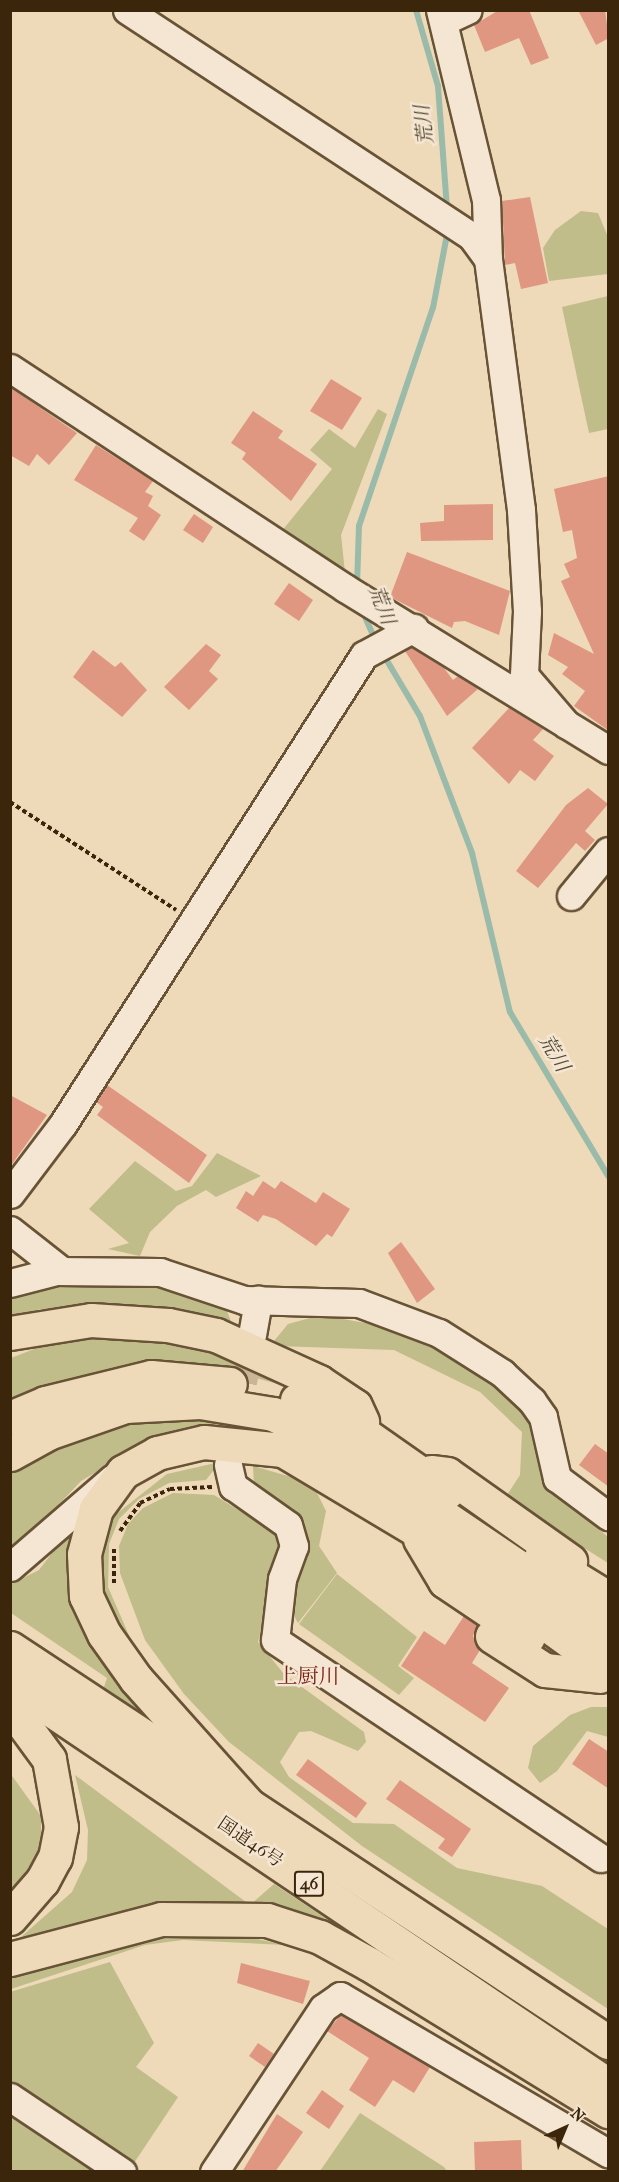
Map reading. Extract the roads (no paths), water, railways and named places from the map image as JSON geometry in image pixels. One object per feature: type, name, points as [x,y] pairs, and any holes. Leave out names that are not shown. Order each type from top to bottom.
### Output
[{"type":"highway","points":[[10,1333],[91,1320],[158,1323],[216,1335],[267,1355],[355,1406],[360,1445],[423,1527],[445,1581],[538,1644],[606,1663]]},
{"type":"highway","points":[[10,1418],[45,1402],[151,1377],[244,1386],[290,1397],[360,1445],[609,1628]]},
{"type":"highway","points":[[10,1454],[58,1429],[124,1406],[200,1402],[273,1414],[360,1445],[417,1471],[609,1598]]},
{"type":"highway","points":[[254,1811],[136,1679],[104,1634],[86,1596],[84,1554],[96,1509],[123,1472],[157,1453],[204,1442],[241,1442],[284,1450],[337,1482],[423,1527],[575,1645],[606,1663]]},
{"type":"highway","points":[[417,1471],[447,1474],[609,1593]]},
{"type":"highway","name":"国道46号","points":[[10,1648],[254,1811],[609,2042]]},
{"type":"highway","name":"国道46号","points":[[10,1682],[609,2085]]},
{"type":"highway","points":[[10,1706],[49,1759],[61,1827],[47,1873],[29,1902],[10,1918]]},
{"type":"highway","points":[[10,1959],[162,1919],[267,1920],[320,1937],[369,1964],[609,2110]]},
{"type":"street","points":[[128,10],[447,222],[488,259]]},
{"type":"street","points":[[468,10],[442,16],[486,200],[488,259],[521,510],[527,611],[524,675],[566,724]]},
{"type":"street","points":[[10,368],[345,588],[377,605],[393,638],[566,724],[609,750]]},
{"type":"street","points":[[10,1194],[63,1124],[190,919],[364,655],[393,638]]},
{"type":"street","points":[[571,896],[609,851]]},
{"type":"street","points":[[10,1230],[62,1271]]},
{"type":"street","points":[[10,1283],[62,1271],[160,1272],[258,1300],[359,1303],[439,1333],[502,1373],[532,1401],[543,1417],[557,1478],[609,1516]]},
{"type":"street","points":[[252,1335],[258,1300]]},
{"type":"street","points":[[10,1567],[33,1552],[89,1493],[123,1472]]},
{"type":"street","points":[[231,1476],[288,1525],[294,1546],[282,1579],[275,1640],[601,1858]]},
{"type":"street","points":[[214,2172],[322,2008],[340,1996],[609,2153]]},
{"type":"street","points":[[10,2097],[122,2172]]},
{"type":"waterway","name":"荒川","points":[[416,10],[438,86],[447,210]]},
{"type":"waterway","name":"荒川","points":[[357,586],[359,526],[433,308],[448,229]]},
{"type":"waterway","name":"荒川","points":[[361,608],[376,642]]},
{"type":"waterway","name":"荒川","points":[[383,654],[420,716],[472,853],[510,1012],[608,1176]]},
{"type":"tunnel","points":[[229,1463],[252,1335]]},
{"type":"district","name":"上厨川","points":[[308,1676]]}]
